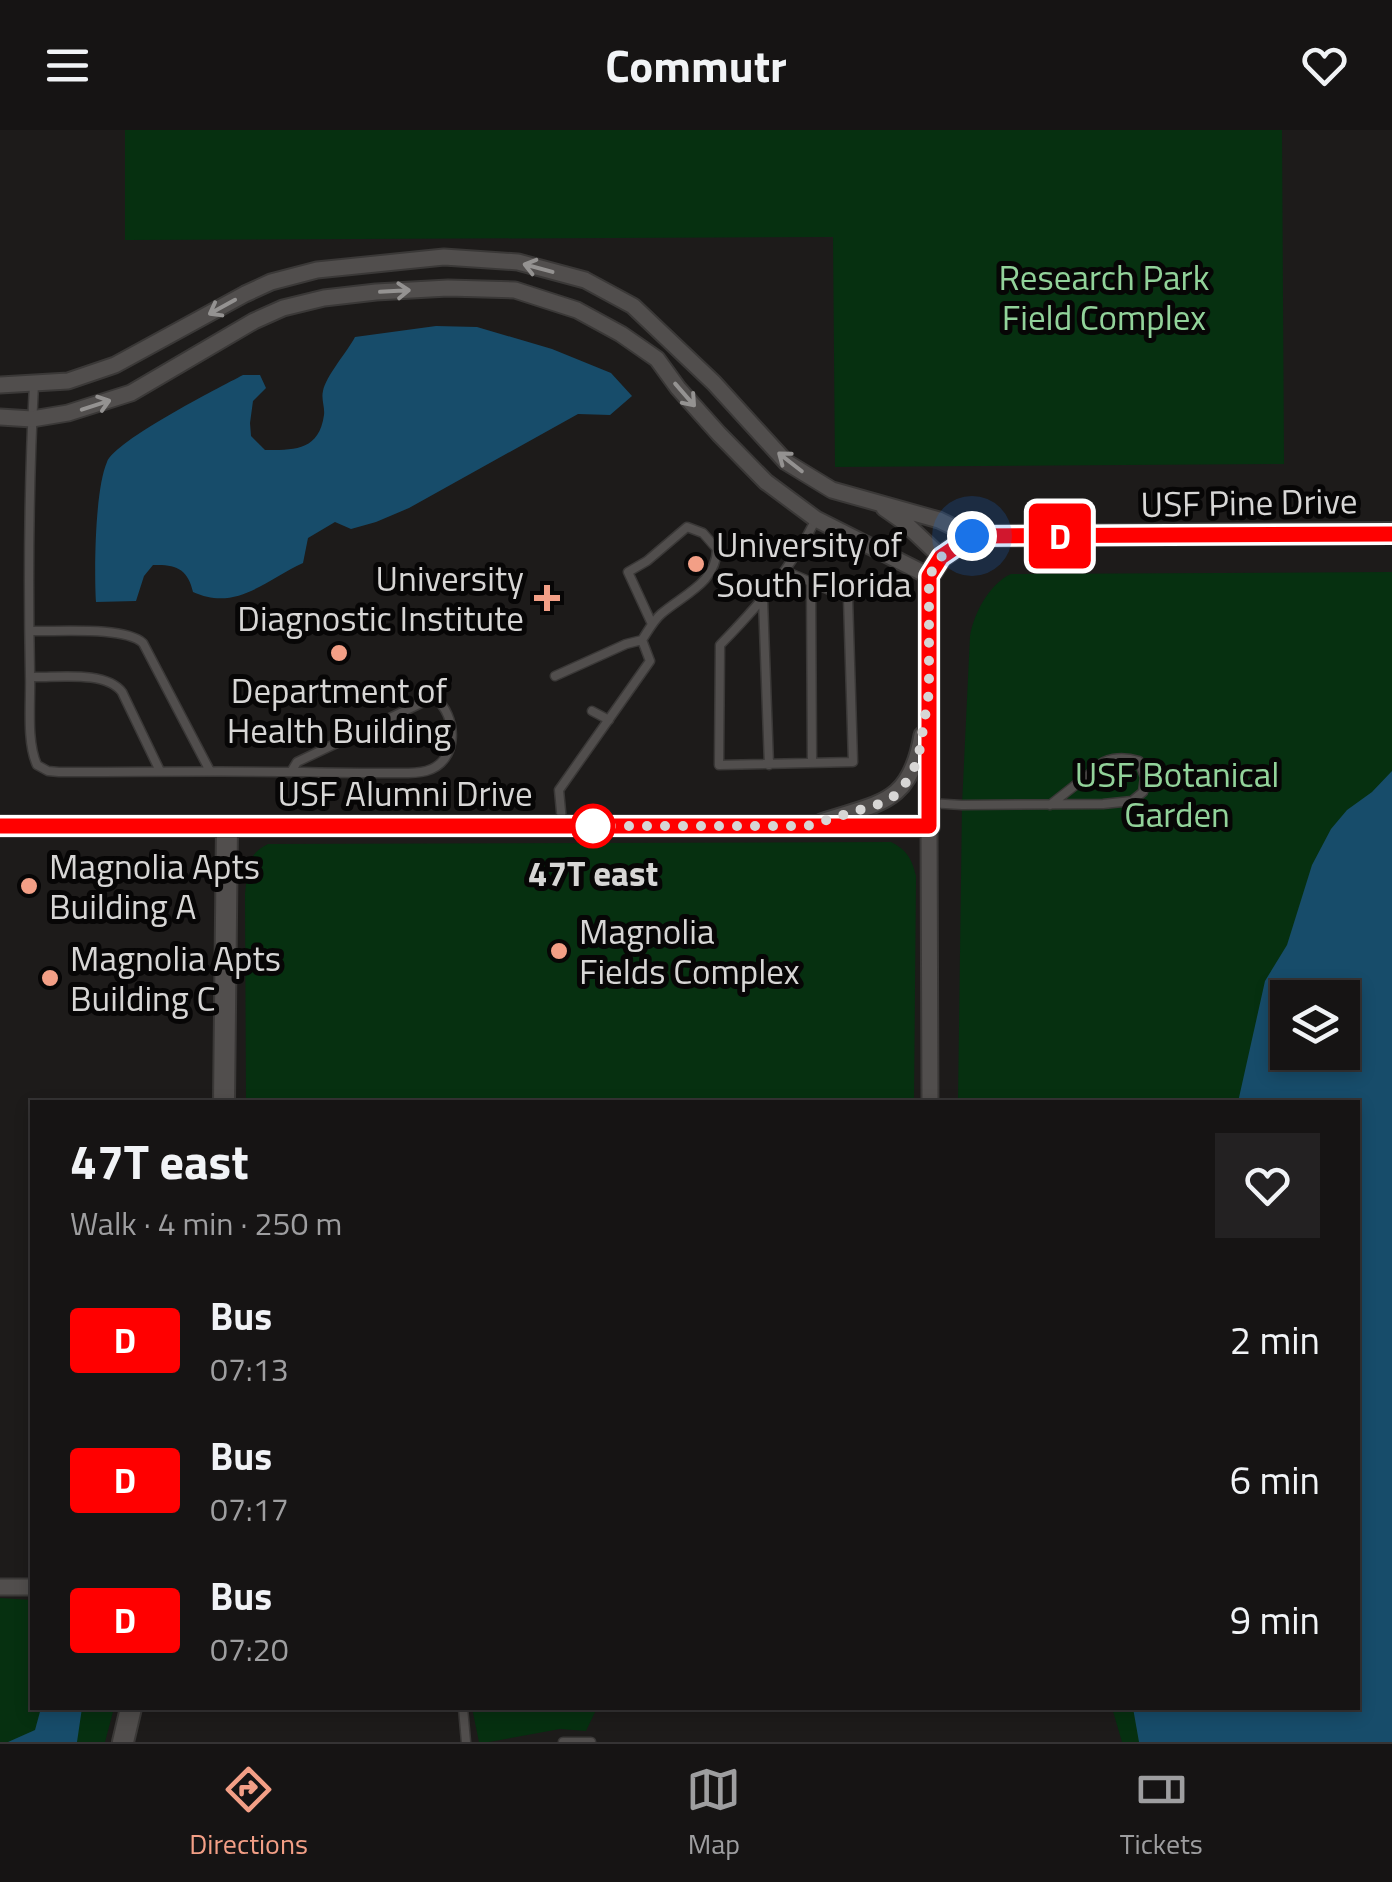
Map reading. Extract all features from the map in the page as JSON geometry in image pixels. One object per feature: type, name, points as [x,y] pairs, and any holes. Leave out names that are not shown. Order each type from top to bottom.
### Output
[{"type":"street","points":[[444,257],[448,288]]},
{"type":"street","points":[[0,384],[68,381],[116,365],[270,282],[316,270],[444,257],[518,262],[585,280],[633,306],[714,382],[786,462],[832,490],[939,520],[972,536]]},
{"type":"street","points":[[0,417],[32,419],[85,409],[132,393],[283,308],[324,298],[448,288],[516,290],[577,310],[621,334],[657,359],[678,388],[766,482],[816,519],[929,576]]},
{"type":"street","points":[[816,519],[832,490]]},
{"type":"street","points":[[877,502],[941,557]]},
{"type":"street","name":"USF Pine Drive","points":[[972,536],[1392,534]]},
{"type":"street","points":[[930,1100],[929,576],[941,557],[972,536]]},
{"type":"street","points":[[807,826],[894,796],[918,760],[929,692]]},
{"type":"street","name":"USF Alumni Drive","points":[[0,826],[929,826]]},
{"type":"street","points":[[224,1100],[227,826]]},
{"type":"street","points":[[0,1587],[30,1587]]},
{"type":"street","points":[[124,1742],[131,1710]]},
{"type":"lane","points":[[34,384],[30,434],[30,678],[32,746],[37,765],[59,772],[210,771],[291,772],[425,772],[448,754],[452,732],[448,713],[434,697],[297,762],[291,772]]},
{"type":"lane","points":[[31,486],[45,486]]},
{"type":"lane","points":[[784,571],[848,598],[854,762],[719,765],[720,645],[763,600],[816,519]]},
{"type":"lane","points":[[555,676],[642,640],[658,616],[701,585],[717,560],[717,549],[703,534],[686,527],[628,572],[652,624]]},
{"type":"lane","points":[[810,584],[812,763]]},
{"type":"lane","points":[[30,593],[45,593]]},
{"type":"lane","points":[[763,600],[769,765]]},
{"type":"lane","points":[[30,631],[120,633],[137,638],[210,771]]},
{"type":"lane","points":[[562,826],[560,790],[650,662],[642,640]]},
{"type":"lane","points":[[30,678],[94,678],[116,684],[160,772]]},
{"type":"lane","points":[[592,711],[608,720]]},
{"type":"lane","points":[[928,802],[1050,805],[1132,801],[1143,792],[1145,777],[1139,761],[1129,757],[1097,765],[1050,805]]},
{"type":"lane","points":[[463,1710],[466,1742]]},
{"type":"lane","points":[[563,1742],[591,1742]]},
{"type":"green space","name":"Research Park Field Complex","points":[[125,130],[1282,130],[1284,464],[835,467],[833,237],[125,240]]},
{"type":"green space","name":"USF Botanical Garden","points":[[1392,572],[1392,1742],[1122,1742],[1113,1710],[1360,1710],[1360,1100],[958,1100],[962,805],[970,636],[984,600],[1011,574]]},
{"type":"green space","name":"Magnolia Fields Complex","points":[[891,842],[908,856],[916,876],[914,1100],[246,1100],[245,894],[251,859],[268,844]]},
{"type":"green space","points":[[0,1598],[30,1600],[30,1710],[113,1710],[105,1742],[0,1742]]},
{"type":"green space","points":[[472,1710],[596,1710],[586,1731],[560,1729],[479,1742]]},
{"type":"water","points":[[436,326],[477,327],[552,349],[611,373],[632,396],[610,415],[578,414],[409,508],[376,522],[351,529],[335,522],[308,538],[303,563],[238,596],[209,597],[193,592],[180,569],[153,565],[144,576],[136,601],[96,602],[100,491],[107,462],[114,452],[169,415],[243,375],[260,375],[266,388],[253,401],[251,436],[265,450],[304,446],[317,436],[324,415],[325,385],[355,337]]},
{"type":"water","points":[[1392,771],[1392,1742],[1139,1742],[1133,1710],[1360,1710],[1360,1100],[1238,1100],[1265,981],[1287,945],[1312,865],[1331,829]]},
{"type":"water","points":[[40,1710],[82,1710],[77,1742],[8,1742],[35,1730]]},
{"type":"bus line","name":"D","points":[[0,826],[929,826],[929,576],[941,557],[972,536],[1392,534]]},
{"type":"place","name":"University of South Florida","points":[[696,564]]},
{"type":"place","name":"University Diagnostic Institute","points":[[547,598]]},
{"type":"place","name":"Department of Health Building","points":[[339,653]]},
{"type":"place","name":"47T east","points":[[593,826]]},
{"type":"place","name":"Magnolia Apts Building A","points":[[29,886]]},
{"type":"place","name":"Magnolia Fields Complex","points":[[559,951]]},
{"type":"place","name":"Magnolia Apts Building C","points":[[50,978]]},
{"type":"route","points":[[593,826],[807,826],[894,796],[918,760],[929,692],[929,576],[941,557],[972,536]]}]
